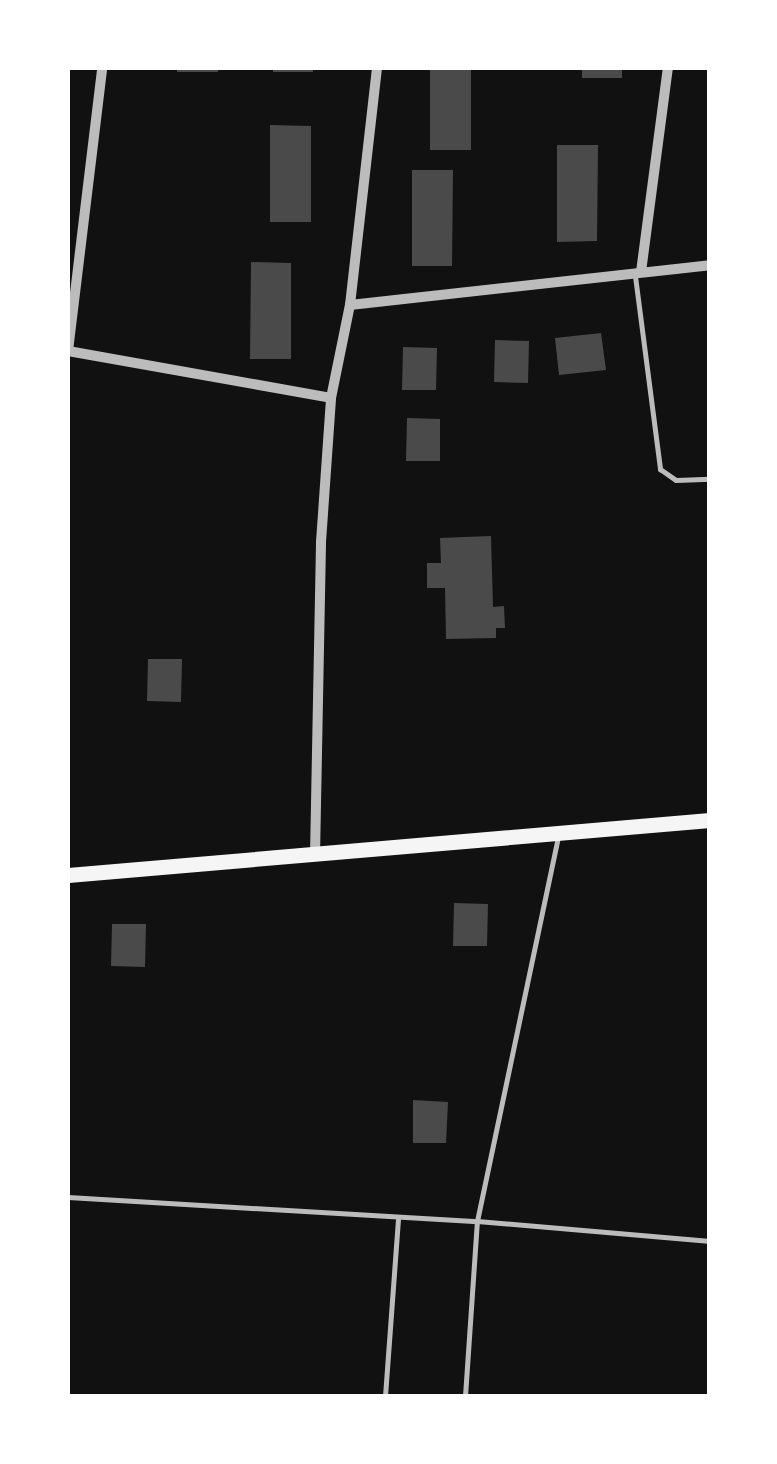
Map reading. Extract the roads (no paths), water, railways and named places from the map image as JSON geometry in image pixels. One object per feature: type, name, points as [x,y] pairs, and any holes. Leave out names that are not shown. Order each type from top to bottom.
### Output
[{"type":"main road","points":[[68,875],[710,820]]},
{"type":"street","points":[[102,68],[68,351],[331,398]]},
{"type":"street","points":[[314,856],[320,542],[331,398],[350,304],[377,68]]},
{"type":"street","points":[[638,272],[668,68]]},
{"type":"street","points":[[350,304],[710,265]]},
{"type":"lane","points":[[638,272],[660,470],[676,480],[710,480]]},
{"type":"lane","points":[[465,1396],[476,1222],[559,832]]},
{"type":"lane","points":[[68,1197],[710,1241]]},
{"type":"lane","points":[[385,1396],[398,1219]]}]
